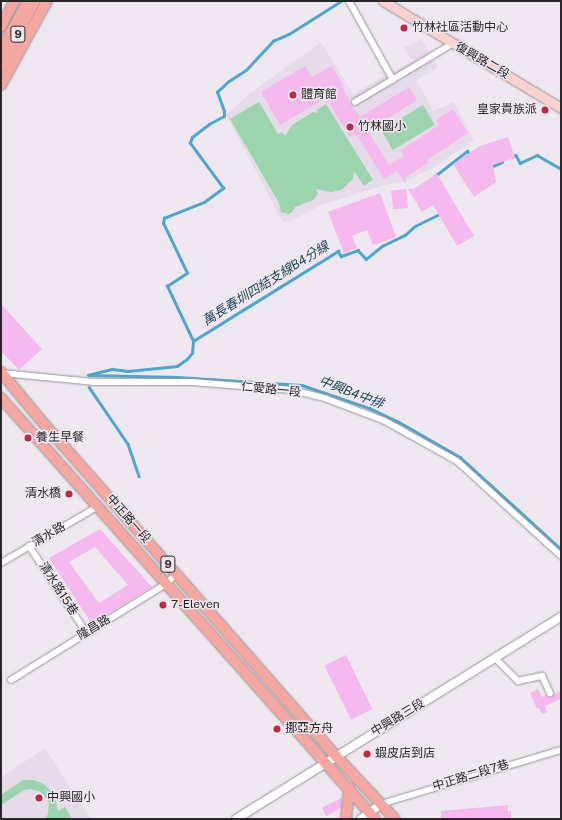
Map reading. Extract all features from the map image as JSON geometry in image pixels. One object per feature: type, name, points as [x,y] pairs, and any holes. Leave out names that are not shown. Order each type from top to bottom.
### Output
[{"type":"main road","points":[[1,27],[14,1]]},
{"type":"main road","name":"9","points":[[1,49],[28,1]]},
{"type":"main road","name":"9","points":[[1,66],[35,1]]},
{"type":"main road","points":[[1,85],[47,1]]},
{"type":"main road","name":"復興路二段","points":[[383,1],[452,44],[561,108]]},
{"type":"main road","name":"中正路一段","points":[[2,372],[39,418],[336,756]]},
{"type":"main road","name":"中正路一段","points":[[1,398],[325,763]]},
{"type":"main road","name":"9","points":[[336,756],[394,819]]},
{"type":"main road","name":"9","points":[[325,763],[350,788],[375,817]]},
{"type":"main road","points":[[346,819],[350,788]]},
{"type":"street","points":[[349,1],[393,80]]},
{"type":"street","points":[[355,102],[452,44]]},
{"type":"street","name":"仁愛路一段","points":[[2,372],[93,382],[192,382],[292,390],[327,399],[385,421],[457,460],[561,556]]},
{"type":"street","name":"清水路","points":[[1,563],[98,507]]},
{"type":"street","name":"清水路15巷","points":[[29,546],[86,632]]},
{"type":"street","name":"隆昌路","points":[[11,680],[86,632],[166,584],[176,574]]},
{"type":"street","name":"中興路三段","points":[[236,819],[561,617]]},
{"type":"street","points":[[495,658],[518,681],[542,676],[550,692]]},
{"type":"street","name":"中正路二段7巷","points":[[381,804],[561,750]]},
{"type":"street","points":[[361,819],[375,817],[381,804]]},
{"type":"shaded area","name":"竹林國小","points":[[422,39],[438,67],[417,80],[433,111],[454,102],[474,140],[435,167],[404,182],[385,185],[321,205],[291,221],[283,222],[226,115],[249,94],[321,42],[353,94],[412,61],[404,47]]},
{"type":"shaded area","name":"中興國小","points":[[45,748],[91,819],[1,819],[1,777]]},
{"type":"green space","points":[[259,102],[278,134],[282,132],[285,136],[292,125],[313,112],[318,113],[317,110],[326,104],[373,180],[364,186],[354,171],[353,179],[341,190],[331,192],[316,189],[318,194],[313,200],[295,207],[292,212],[288,214],[281,212],[279,203],[230,119]]},
{"type":"green space","points":[[423,105],[435,125],[393,150],[381,130]]},
{"type":"green space","points":[[23,780],[34,780],[44,784],[55,796],[58,811],[65,807],[71,817],[68,819],[45,819],[48,814],[49,802],[41,792],[31,789],[24,790],[1,805],[1,795]]},
{"type":"building","points":[[305,66],[312,77],[332,66],[343,85],[342,86],[351,104],[360,117],[409,87],[417,100],[368,131],[389,165],[404,156],[400,151],[439,125],[436,120],[453,109],[468,133],[427,160],[429,162],[405,178],[406,184],[397,171],[384,179],[356,134],[350,137],[326,98],[280,125],[261,92]]},
{"type":"building","points":[[508,137],[515,158],[493,165],[496,182],[474,197],[453,164],[480,146]]},
{"type":"building","points":[[437,174],[474,236],[457,246],[433,205],[422,212],[408,189],[413,189]]},
{"type":"building","points":[[406,189],[408,208],[393,209],[391,191]]},
{"type":"building","points":[[380,193],[396,237],[373,245],[367,230],[352,236],[357,248],[344,253],[328,212]]},
{"type":"building","points":[[1,304],[42,349],[19,370],[1,351]]},
{"type":"building","points":[[100,529],[152,587],[92,624],[49,558]],"holes":[[[95,547],[128,585],[99,603],[69,562]]]},
{"type":"building","points":[[346,655],[372,709],[351,719],[324,666]]},
{"type":"building","points":[[538,689],[542,697],[546,695],[550,697],[561,690],[561,699],[545,706],[547,712],[542,714],[539,708],[537,709],[530,693]]},
{"type":"building","points":[[342,798],[341,808],[326,816],[322,808]]},
{"type":"building","points":[[508,805],[508,811],[511,811],[511,819],[441,819],[441,811]]},
{"type":"waterway","points":[[88,375],[112,369],[128,371],[177,366],[187,359],[192,353],[193,341],[167,286],[187,273],[163,223],[164,218],[204,202],[223,188],[190,143],[192,137],[209,124],[224,116],[224,111],[217,92],[229,81],[246,70],[273,41],[289,34],[341,1]]},
{"type":"waterway","name":"萬長春圳四結支線B4分線","points":[[435,176],[467,151],[470,155]]},
{"type":"waterway","name":"萬長春圳四結支線B4分線","points":[[512,157],[516,155],[520,163],[537,155],[561,169]]},
{"type":"waterway","name":"萬長春圳四結支線B4分線","points":[[491,167],[502,162]]},
{"type":"waterway","name":"萬長春圳四結支線B4分線","points":[[193,341],[338,251],[341,256],[358,250],[366,259],[382,246],[405,235],[415,226],[440,214]]},
{"type":"waterway","name":"中興B4中排","points":[[89,375],[177,377],[302,385],[369,408],[399,422],[460,457],[561,549]]},
{"type":"waterway","points":[[89,387],[128,444],[139,476]]},
{"type":"place","name":"竹林社區活動中心","points":[[404,28]]},
{"type":"place","name":"體育館","points":[[293,95]]},
{"type":"place","name":"皇家貴族派","points":[[545,110]]},
{"type":"place","name":"竹林國小","points":[[350,127]]},
{"type":"place","name":"養生早餐","points":[[28,438]]},
{"type":"place","name":"清水橋","points":[[69,494]]},
{"type":"place","name":"7-Eleven","points":[[163,605]]},
{"type":"place","name":"挪亞方舟","points":[[277,729]]},
{"type":"place","name":"蝦皮店到店","points":[[367,754]]},
{"type":"place","name":"中興國小","points":[[39,798]]}]
